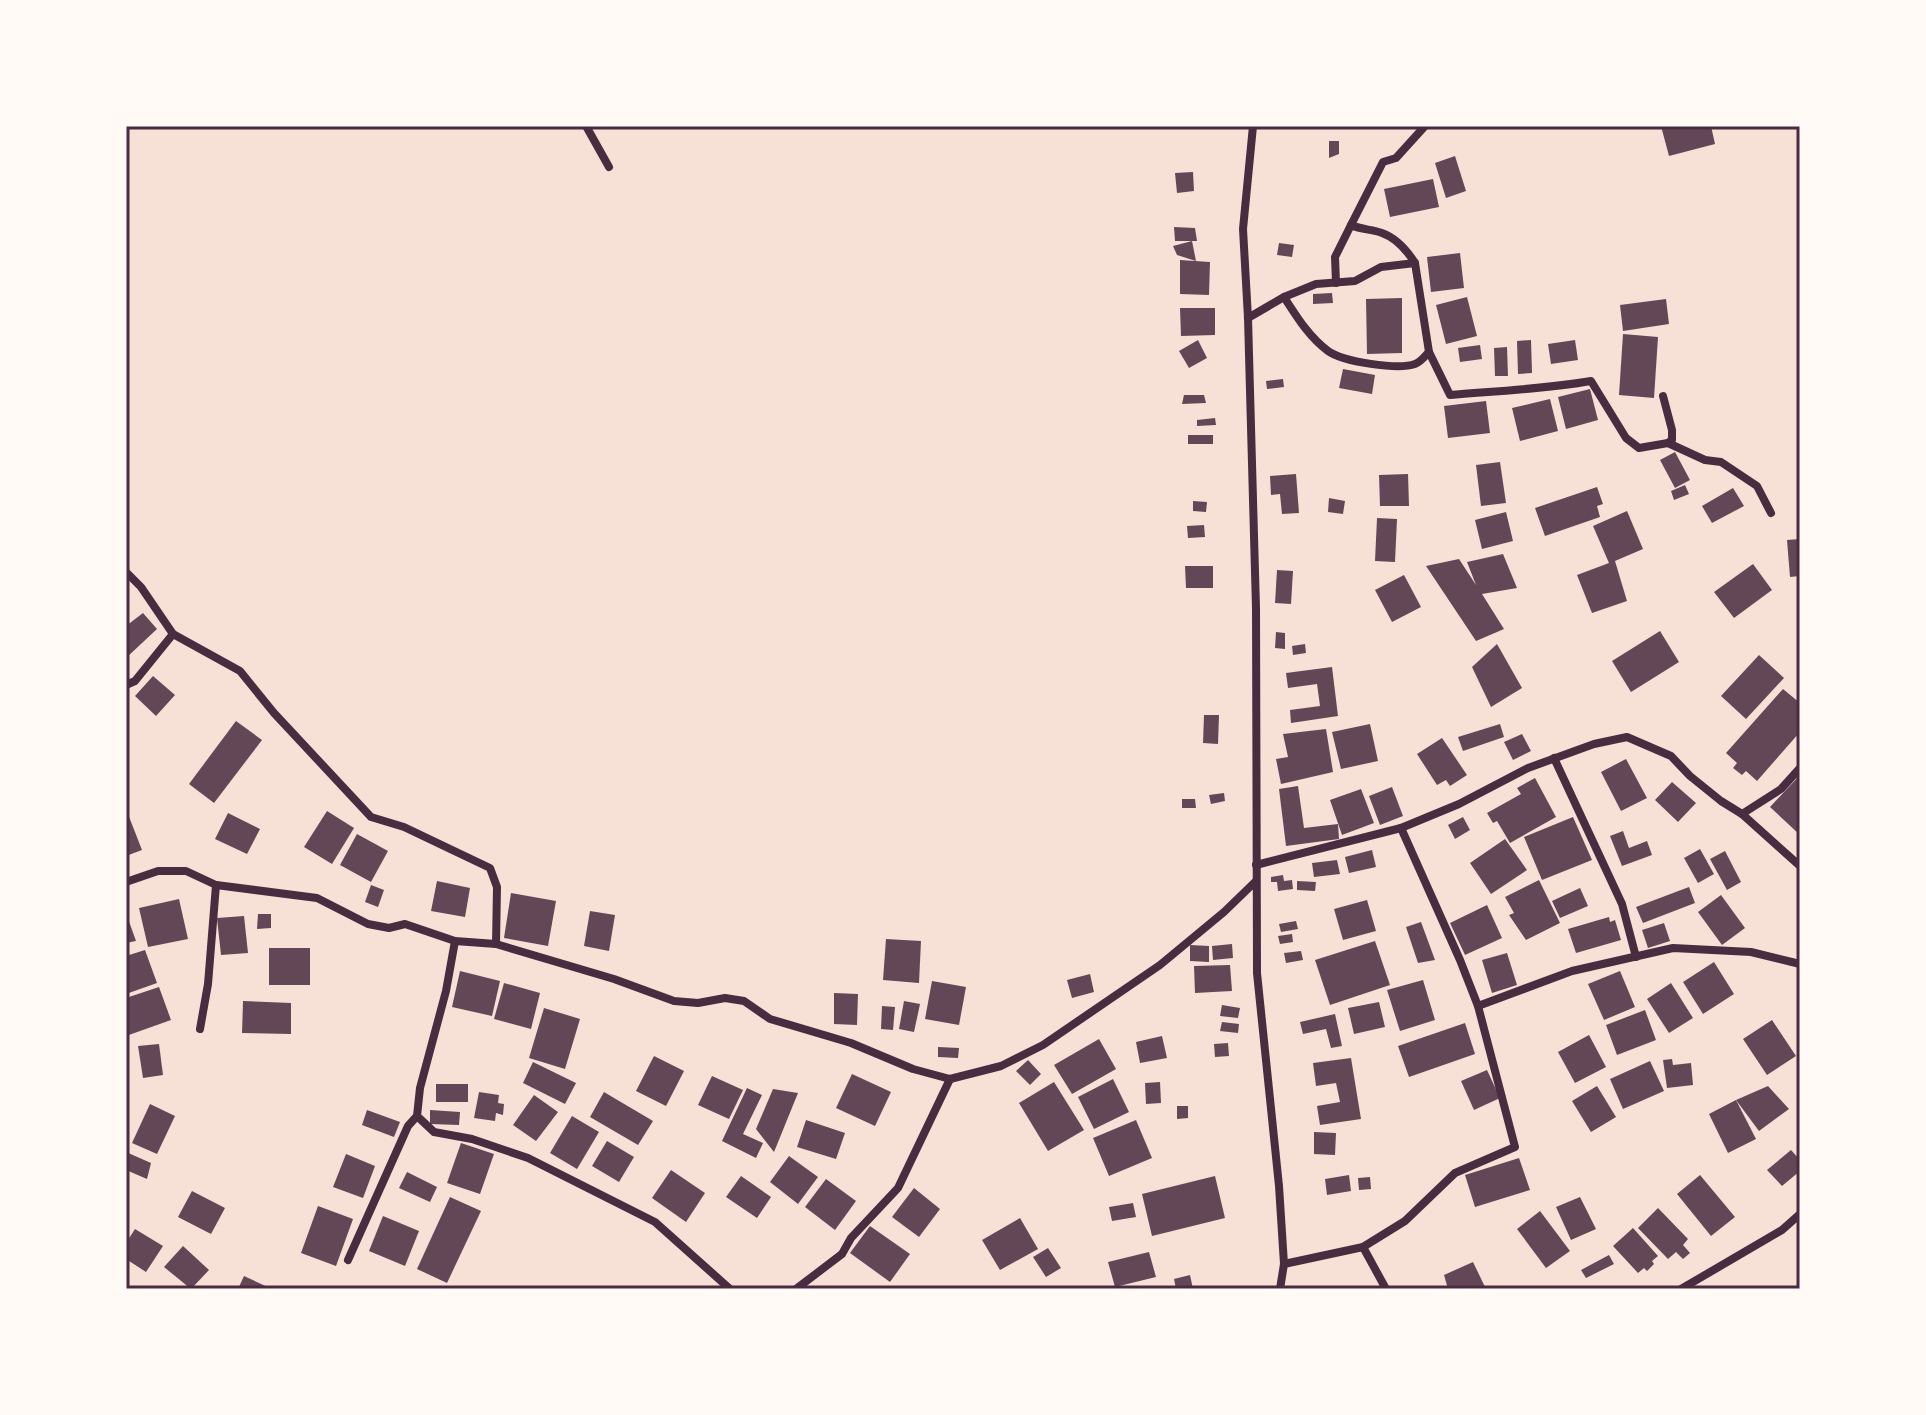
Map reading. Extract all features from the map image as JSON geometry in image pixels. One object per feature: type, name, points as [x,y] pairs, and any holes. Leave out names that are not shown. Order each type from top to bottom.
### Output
[{"type":"street","points":[[586,126],[609,167]]},
{"type":"street","points":[[1253,126],[1243,229],[1256,608],[1257,973],[1279,1186],[1284,1264],[1280,1289]]},
{"type":"street","points":[[1336,283],[1335,257],[1383,162],[1396,158],[1425,126]]},
{"type":"street","points":[[1351,225],[1365,231],[1381,232],[1408,252],[1415,263],[1429,352],[1450,395],[1545,389],[1591,381],[1626,438],[1639,448],[1668,443],[1705,460],[1721,462],[1757,486],[1771,513]]},
{"type":"street","points":[[1248,318],[1284,297],[1316,284],[1355,281],[1381,267],[1415,263]]},
{"type":"street","points":[[1284,297],[1302,326],[1331,353],[1371,364],[1403,366],[1418,364],[1429,352]]},
{"type":"street","points":[[1663,396],[1672,430],[1672,440],[1668,443]]},
{"type":"street","points":[[126,572],[141,587],[173,634],[240,671],[285,725],[371,817],[404,827],[490,868],[497,887],[496,944]]},
{"type":"street","points":[[126,685],[135,681],[173,634]]},
{"type":"street","points":[[1256,865],[1401,828],[1459,804],[1528,768],[1594,744],[1627,737],[1671,756],[1800,866]]},
{"type":"street","points":[[1554,758],[1622,904],[1636,957]]},
{"type":"street","points":[[1742,814],[1781,789],[1800,768]]},
{"type":"street","points":[[1284,1264],[1363,1247],[1405,1221],[1455,1173],[1515,1147],[1478,1006],[1401,828]]},
{"type":"street","points":[[126,882],[158,871],[186,871],[216,885],[317,898],[368,924],[389,928],[405,924],[455,941],[496,944],[614,979],[674,1001],[698,1003],[725,998],[744,1001],[770,1019],[851,1043],[913,1069],[950,1079],[1001,1066],[1043,1045],[1160,965],[1256,881]]},
{"type":"street","points":[[200,1029],[208,984],[216,885]]},
{"type":"street","points":[[348,1260],[408,1126],[417,1116],[420,1088],[446,991],[455,941]]},
{"type":"street","points":[[1478,1006],[1572,971],[1673,948],[1751,952],[1800,964]]},
{"type":"street","points":[[796,1289],[842,1254],[851,1238],[898,1188],[950,1079]]},
{"type":"street","points":[[417,1116],[434,1132],[472,1139],[528,1158],[655,1222],[730,1289]]},
{"type":"street","points":[[1681,1289],[1782,1230],[1800,1214]]},
{"type":"street","points":[[1363,1247],[1386,1289]]},
{"type":"building","points":[[1661,126],[1711,126],[1715,144],[1669,156]]},
{"type":"building","points":[[1329,141],[1339,141],[1339,154],[1329,158]]},
{"type":"building","points":[[1455,156],[1466,191],[1446,198],[1435,163]]},
{"type":"building","points":[[1193,172],[1194,191],[1177,193],[1175,173]]},
{"type":"building","points":[[1433,179],[1439,207],[1390,217],[1384,189]]},
{"type":"building","points":[[1174,227],[1195,228],[1197,241],[1175,241]]},
{"type":"building","points":[[1192,241],[1196,261],[1177,255],[1173,246]]},
{"type":"building","points":[[1279,243],[1294,245],[1292,257],[1277,255]]},
{"type":"building","points":[[1460,253],[1464,288],[1431,292],[1427,257]]},
{"type":"building","points":[[1180,260],[1210,262],[1209,295],[1180,294]]},
{"type":"building","points":[[1332,293],[1333,303],[1313,304],[1313,294]]},
{"type":"building","points":[[1467,297],[1477,336],[1446,344],[1436,305]]},
{"type":"building","points":[[1402,298],[1402,353],[1367,354],[1366,299]]},
{"type":"building","points":[[1666,299],[1669,324],[1623,331],[1620,305]]},
{"type":"building","points":[[1180,308],[1215,308],[1215,335],[1181,336]]},
{"type":"building","points":[[1623,334],[1658,337],[1654,398],[1619,395]]},
{"type":"building","points":[[1198,340],[1207,358],[1189,368],[1179,351]]},
{"type":"building","points":[[1531,340],[1532,373],[1518,374],[1517,341]]},
{"type":"building","points":[[1575,340],[1578,360],[1551,364],[1548,344]]},
{"type":"building","points":[[1480,345],[1482,359],[1460,362],[1458,348]]},
{"type":"building","points":[[1507,347],[1508,376],[1495,376],[1494,348]]},
{"type":"building","points":[[1343,369],[1375,375],[1372,394],[1339,388]]},
{"type":"building","points":[[1283,379],[1284,387],[1267,389],[1266,381]]},
{"type":"building","points":[[1590,389],[1598,420],[1566,429],[1558,397]]},
{"type":"building","points":[[1184,395],[1204,395],[1206,403],[1182,404]]},
{"type":"building","points":[[1550,399],[1558,431],[1520,441],[1512,408]]},
{"type":"building","points":[[1486,401],[1490,433],[1448,438],[1444,406]]},
{"type":"building","points":[[1215,418],[1216,425],[1197,426],[1197,420]]},
{"type":"building","points":[[1188,435],[1213,435],[1213,444],[1188,444]]},
{"type":"building","points":[[1675,452],[1690,480],[1675,488],[1660,460]]},
{"type":"building","points":[[1500,462],[1506,503],[1481,506],[1476,465]]},
{"type":"building","points":[[1296,474],[1299,513],[1282,514],[1280,494],[1271,495],[1270,476]]},
{"type":"building","points":[[1408,474],[1409,506],[1380,506],[1379,475]]},
{"type":"building","points":[[1685,485],[1689,494],[1674,500],[1671,491]]},
{"type":"building","points":[[1597,487],[1603,504],[1597,506],[1600,517],[1545,536],[1535,508]]},
{"type":"building","points":[[1733,488],[1744,506],[1712,523],[1702,506]]},
{"type":"building","points":[[1329,498],[1345,501],[1343,514],[1328,512]]},
{"type":"building","points":[[1193,501],[1207,502],[1206,512],[1193,511]]},
{"type":"building","points":[[1627,511],[1643,549],[1615,561],[1627,601],[1592,613],[1577,575],[1609,563],[1593,526]]},
{"type":"building","points":[[1506,512],[1513,541],[1482,549],[1475,520]]},
{"type":"building","points":[[1377,518],[1397,519],[1395,562],[1375,561]]},
{"type":"building","points":[[1204,525],[1205,537],[1188,538],[1187,526]]},
{"type":"building","points":[[1800,539],[1800,576],[1790,577],[1787,540]]},
{"type":"building","points":[[1503,554],[1517,588],[1482,594],[1504,629],[1476,641],[1426,566],[1459,559],[1476,585],[1467,562]]},
{"type":"building","points":[[1753,564],[1772,590],[1734,618],[1714,592]]},
{"type":"building","points":[[1185,566],[1213,566],[1213,588],[1186,588]]},
{"type":"building","points":[[1277,570],[1293,571],[1291,604],[1275,603]]},
{"type":"building","points":[[1404,575],[1421,607],[1392,622],[1375,590]]},
{"type":"building","points":[[143,613],[157,629],[126,658],[126,626]]},
{"type":"building","points":[[1660,631],[1679,662],[1631,692],[1612,661]]},
{"type":"building","points":[[1276,632],[1285,633],[1285,649],[1275,648]]},
{"type":"building","points":[[1305,644],[1306,653],[1293,655],[1292,646]]},
{"type":"building","points":[[1497,644],[1522,688],[1491,707],[1472,667]]},
{"type":"building","points":[[1759,655],[1784,678],[1746,719],[1721,696]]},
{"type":"building","points":[[1332,667],[1338,716],[1291,723],[1290,710],[1320,706],[1317,684],[1288,688],[1286,673]]},
{"type":"building","points":[[153,676],[175,695],[156,716],[135,696]]},
{"type":"building","points":[[1783,689],[1800,703],[1800,732],[1757,781],[1746,771],[1742,775],[1733,768],[1737,763],[1726,753]]},
{"type":"building","points":[[1204,715],[1219,715],[1218,744],[1203,743]]},
{"type":"building","points":[[236,721],[262,740],[214,803],[189,784]]},
{"type":"building","points":[[1370,724],[1378,761],[1341,769],[1332,732]]},
{"type":"building","points":[[1500,724],[1504,737],[1463,751],[1458,737]]},
{"type":"building","points":[[1326,729],[1333,772],[1281,784],[1276,759],[1288,757],[1283,734]]},
{"type":"building","points":[[1522,734],[1531,751],[1513,760],[1504,742]]},
{"type":"building","points":[[1442,738],[1467,775],[1450,786],[1446,780],[1437,785],[1417,754]]},
{"type":"building","points":[[1626,759],[1647,798],[1621,811],[1601,772]]},
{"type":"building","points":[[1800,775],[1800,835],[1770,807]]},
{"type":"building","points":[[1535,778],[1556,817],[1510,843],[1497,821],[1493,823],[1487,813],[1521,794],[1517,788]]},
{"type":"building","points":[[1672,782],[1696,803],[1678,822],[1655,800]]},
{"type":"building","points":[[1298,786],[1304,828],[1338,824],[1339,839],[1286,846],[1279,789]]},
{"type":"building","points":[[1392,787],[1403,816],[1380,825],[1369,796]]},
{"type":"building","points":[[1361,789],[1374,823],[1342,835],[1330,800]]},
{"type":"building","points":[[1224,793],[1225,801],[1211,804],[1209,795]]},
{"type":"building","points":[[1182,799],[1195,799],[1196,808],[1182,808]]},
{"type":"building","points":[[126,809],[142,850],[126,856]]},
{"type":"building","points":[[327,811],[354,828],[332,864],[304,847]]},
{"type":"building","points":[[228,813],[260,829],[247,854],[215,839]]},
{"type":"building","points":[[1463,817],[1470,830],[1455,839],[1448,825]]},
{"type":"building","points":[[1573,817],[1592,860],[1542,880],[1524,837]]},
{"type":"building","points":[[1623,831],[1629,848],[1647,841],[1652,855],[1622,866],[1610,836]]},
{"type":"building","points":[[357,834],[388,851],[371,882],[340,865]]},
{"type":"building","points":[[1505,839],[1527,870],[1491,894],[1470,863]]},
{"type":"building","points":[[1700,849],[1714,874],[1698,883],[1684,858]]},
{"type":"building","points":[[1372,850],[1376,867],[1349,873],[1345,857]]},
{"type":"building","points":[[1725,851],[1741,882],[1727,890],[1710,859]]},
{"type":"building","points":[[1337,860],[1340,874],[1314,877],[1312,863]]},
{"type":"building","points":[[1283,875],[1284,881],[1292,880],[1293,889],[1278,891],[1277,882],[1271,882],[1271,877]]},
{"type":"building","points":[[1539,880],[1560,923],[1526,940],[1509,915],[1514,913],[1505,897]]},
{"type":"building","points":[[437,881],[470,888],[465,917],[431,911]]},
{"type":"building","points":[[1297,881],[1316,882],[1315,891],[1297,890]]},
{"type":"building","points":[[371,885],[384,890],[378,907],[365,902]]},
{"type":"building","points":[[1689,887],[1695,903],[1643,923],[1636,907]]},
{"type":"building","points":[[1580,888],[1588,906],[1560,918],[1552,901]]},
{"type":"building","points":[[511,893],[556,901],[548,946],[504,938]]},
{"type":"building","points":[[1721,895],[1745,928],[1722,945],[1698,912]]},
{"type":"building","points":[[179,899],[188,939],[148,947],[139,908]]},
{"type":"building","points":[[1367,900],[1376,931],[1343,940],[1334,909]]},
{"type":"building","points":[[1487,905],[1502,938],[1465,955],[1450,923]]},
{"type":"building","points":[[590,911],[615,915],[609,951],[584,946]]},
{"type":"building","points":[[126,913],[136,941],[126,943]]},
{"type":"building","points":[[258,914],[271,914],[271,928],[257,929]]},
{"type":"building","points":[[244,916],[248,953],[221,955],[217,918]]},
{"type":"building","points":[[1609,917],[1610,922],[1615,920],[1621,940],[1576,953],[1568,929]]},
{"type":"building","points":[[1296,921],[1298,929],[1281,932],[1279,924]]},
{"type":"building","points":[[1421,922],[1435,960],[1418,963],[1406,927]]},
{"type":"building","points":[[1664,923],[1670,941],[1648,948],[1642,930]]},
{"type":"building","points":[[1292,934],[1293,942],[1280,944],[1278,936]]},
{"type":"building","points":[[886,939],[921,941],[919,983],[883,980]]},
{"type":"building","points":[[1375,941],[1390,985],[1330,1005],[1315,960]]},
{"type":"building","points":[[1232,944],[1233,958],[1213,960],[1212,946]]},
{"type":"building","points":[[1190,945],[1209,946],[1209,962],[1190,961]]},
{"type":"building","points":[[269,948],[310,948],[310,985],[269,985]]},
{"type":"building","points":[[145,950],[157,983],[126,994],[126,956]]},
{"type":"building","points":[[1301,951],[1303,960],[1286,963],[1284,953]]},
{"type":"building","points":[[1507,953],[1517,985],[1492,993],[1482,960]]},
{"type":"building","points":[[1714,962],[1734,994],[1703,1014],[1683,982]]},
{"type":"building","points":[[1230,965],[1232,991],[1195,993],[1194,966]]},
{"type":"building","points":[[460,971],[500,981],[492,1016],[452,1007]]},
{"type":"building","points":[[1620,971],[1635,1007],[1604,1020],[1588,984]]},
{"type":"building","points":[[1090,974],[1094,992],[1072,998],[1067,980]]},
{"type":"building","points":[[1423,980],[1435,1020],[1400,1031],[1387,990]]},
{"type":"building","points":[[932,981],[966,987],[959,1025],[925,1019]]},
{"type":"building","points":[[504,983],[540,993],[531,1029],[494,1019]]},
{"type":"building","points":[[1671,983],[1693,1018],[1669,1033],[1647,999]]},
{"type":"building","points":[[159,987],[171,1020],[126,1036],[126,998]]},
{"type":"building","points":[[834,993],[858,994],[857,1025],[834,1024]]},
{"type":"building","points":[[243,1001],[291,1003],[291,1034],[242,1033]]},
{"type":"building","points":[[904,1001],[920,1004],[914,1032],[899,1029]]},
{"type":"building","points":[[1379,1002],[1385,1027],[1354,1034],[1348,1008]]},
{"type":"building","points":[[1222,1005],[1240,1008],[1238,1018],[1220,1016]]},
{"type":"building","points":[[882,1006],[895,1007],[893,1030],[881,1029]]},
{"type":"building","points":[[544,1008],[580,1019],[565,1069],[529,1058]]},
{"type":"building","points":[[1645,1010],[1656,1040],[1617,1055],[1606,1025]]},
{"type":"building","points":[[1335,1014],[1342,1046],[1331,1048],[1326,1029],[1303,1034],[1300,1022]]},
{"type":"building","points":[[1772,1020],[1796,1056],[1767,1075],[1743,1039]]},
{"type":"building","points":[[1222,1022],[1239,1024],[1238,1033],[1220,1031]]},
{"type":"building","points":[[1465,1023],[1475,1054],[1409,1077],[1398,1046]]},
{"type":"building","points":[[1589,1035],[1606,1067],[1575,1083],[1558,1052]]},
{"type":"building","points":[[1162,1036],[1167,1058],[1140,1063],[1136,1042]]},
{"type":"building","points":[[1099,1039],[1116,1069],[1072,1094],[1054,1065]]},
{"type":"building","points":[[1228,1043],[1229,1056],[1215,1057],[1214,1044]]},
{"type":"building","points":[[159,1044],[163,1075],[143,1078],[138,1046]]},
{"type":"building","points":[[938,1047],[959,1048],[958,1058],[938,1057]]},
{"type":"building","points":[[654,1056],[684,1071],[666,1106],[636,1091]]},
{"type":"building","points":[[1351,1058],[1361,1119],[1320,1125],[1317,1106],[1340,1102],[1336,1083],[1316,1086],[1313,1063]]},
{"type":"building","points":[[1672,1059],[1673,1065],[1691,1063],[1693,1085],[1667,1088],[1663,1060]]},
{"type":"building","points":[[1028,1060],[1041,1074],[1030,1085],[1016,1071]]},
{"type":"building","points":[[1650,1061],[1664,1091],[1623,1109],[1610,1079]]},
{"type":"building","points":[[533,1062],[576,1083],[565,1104],[523,1083]]},
{"type":"building","points":[[1487,1070],[1500,1098],[1474,1110],[1461,1081]]},
{"type":"building","points":[[852,1074],[891,1092],[875,1126],[836,1108]]},
{"type":"building","points":[[712,1076],[743,1090],[729,1119],[698,1105]]},
{"type":"building","points":[[1113,1079],[1129,1112],[1094,1129],[1078,1097]]},
{"type":"building","points":[[1054,1082],[1084,1130],[1048,1151],[1019,1103]]},
{"type":"building","points":[[1160,1082],[1161,1103],[1146,1104],[1145,1083]]},
{"type":"building","points":[[436,1084],[468,1084],[468,1102],[436,1102]]},
{"type":"building","points":[[1597,1086],[1616,1117],[1591,1132],[1572,1101]]},
{"type":"building","points":[[1768,1086],[1789,1109],[1759,1131],[1736,1100]]},
{"type":"building","points":[[747,1088],[762,1095],[743,1134],[763,1143],[756,1158],[722,1141]]},
{"type":"building","points":[[773,1089],[798,1093],[774,1152],[756,1129]]},
{"type":"building","points":[[479,1092],[499,1095],[498,1103],[504,1104],[503,1115],[496,1113],[495,1121],[474,1118]]},
{"type":"building","points":[[604,1092],[653,1121],[638,1145],[590,1117]]},
{"type":"building","points":[[534,1095],[558,1112],[536,1141],[513,1125]]},
{"type":"building","points":[[1736,1100],[1756,1139],[1728,1153],[1709,1114]]},
{"type":"building","points":[[150,1104],[175,1116],[157,1154],[132,1143]]},
{"type":"building","points":[[1177,1106],[1188,1106],[1188,1118],[1177,1119]]},
{"type":"building","points":[[367,1110],[400,1122],[394,1137],[362,1125]]},
{"type":"building","points":[[430,1110],[460,1112],[459,1125],[430,1124]]},
{"type":"building","points":[[572,1116],[599,1132],[577,1169],[550,1153]]},
{"type":"building","points":[[806,1120],[845,1133],[836,1159],[797,1147]]},
{"type":"building","points":[[1136,1120],[1152,1158],[1109,1176],[1093,1138]]},
{"type":"building","points":[[1314,1132],[1336,1133],[1335,1155],[1314,1154]]},
{"type":"building","points":[[607,1141],[634,1157],[619,1182],[592,1166]]},
{"type":"building","points":[[461,1143],[494,1154],[480,1194],[447,1183]]},
{"type":"building","points":[[1791,1150],[1800,1160],[1800,1171],[1782,1186],[1767,1170]]},
{"type":"building","points":[[126,1152],[151,1163],[147,1179],[126,1170]]},
{"type":"building","points":[[346,1154],[375,1166],[363,1198],[333,1187]]},
{"type":"building","points":[[789,1156],[818,1177],[798,1204],[770,1182]]},
{"type":"building","points":[[1519,1158],[1530,1190],[1475,1207],[1465,1175]]},
{"type":"building","points":[[671,1170],[705,1193],[686,1222],[652,1198]]},
{"type":"building","points":[[407,1172],[437,1187],[430,1202],[399,1188]]},
{"type":"building","points":[[1349,1175],[1351,1191],[1327,1195],[1325,1179]]},
{"type":"building","points":[[1700,1175],[1735,1217],[1711,1236],[1677,1194]]},
{"type":"building","points":[[741,1176],[771,1197],[757,1218],[726,1197]]},
{"type":"building","points":[[1215,1176],[1225,1218],[1152,1236],[1142,1194]]},
{"type":"building","points":[[1370,1177],[1371,1189],[1359,1190],[1358,1178]]},
{"type":"building","points":[[826,1179],[856,1201],[835,1230],[805,1207]]},
{"type":"building","points":[[914,1188],[940,1209],[919,1237],[892,1217]]},
{"type":"building","points":[[192,1191],[225,1208],[211,1234],[178,1217]]},
{"type":"building","points":[[450,1197],[481,1211],[447,1283],[417,1269]]},
{"type":"building","points":[[1580,1197],[1596,1229],[1571,1240],[1556,1207]]},
{"type":"building","points":[[1133,1203],[1136,1217],[1112,1221],[1109,1207]]},
{"type":"building","points":[[318,1206],[353,1219],[336,1266],[301,1253]]},
{"type":"building","points":[[1658,1208],[1688,1239],[1683,1245],[1690,1253],[1683,1259],[1676,1252],[1668,1259],[1638,1228]]},
{"type":"building","points":[[1540,1211],[1570,1251],[1546,1268],[1517,1229]]},
{"type":"building","points":[[383,1216],[419,1231],[405,1266],[369,1251]]},
{"type":"building","points":[[1020,1218],[1038,1249],[1000,1270],[982,1240]]},
{"type":"building","points":[[870,1226],[910,1254],[890,1282],[850,1253]]},
{"type":"building","points":[[1633,1228],[1658,1256],[1647,1271],[1644,1268],[1638,1273],[1613,1246]]},
{"type":"building","points":[[135,1229],[163,1246],[146,1272],[126,1259],[126,1243]]},
{"type":"building","points":[[183,1246],[209,1270],[191,1289],[164,1267]]},
{"type":"building","points":[[1048,1248],[1061,1268],[1046,1277],[1033,1257]]},
{"type":"building","points":[[1149,1252],[1156,1277],[1115,1287],[1108,1262]]},
{"type":"building","points":[[1609,1255],[1614,1264],[1586,1278],[1581,1270]]},
{"type":"building","points":[[1473,1262],[1486,1289],[1448,1289],[1444,1275]]},
{"type":"building","points":[[1190,1275],[1193,1289],[1176,1289],[1174,1279]]},
{"type":"building","points":[[244,1276],[272,1289],[238,1289]]}]
